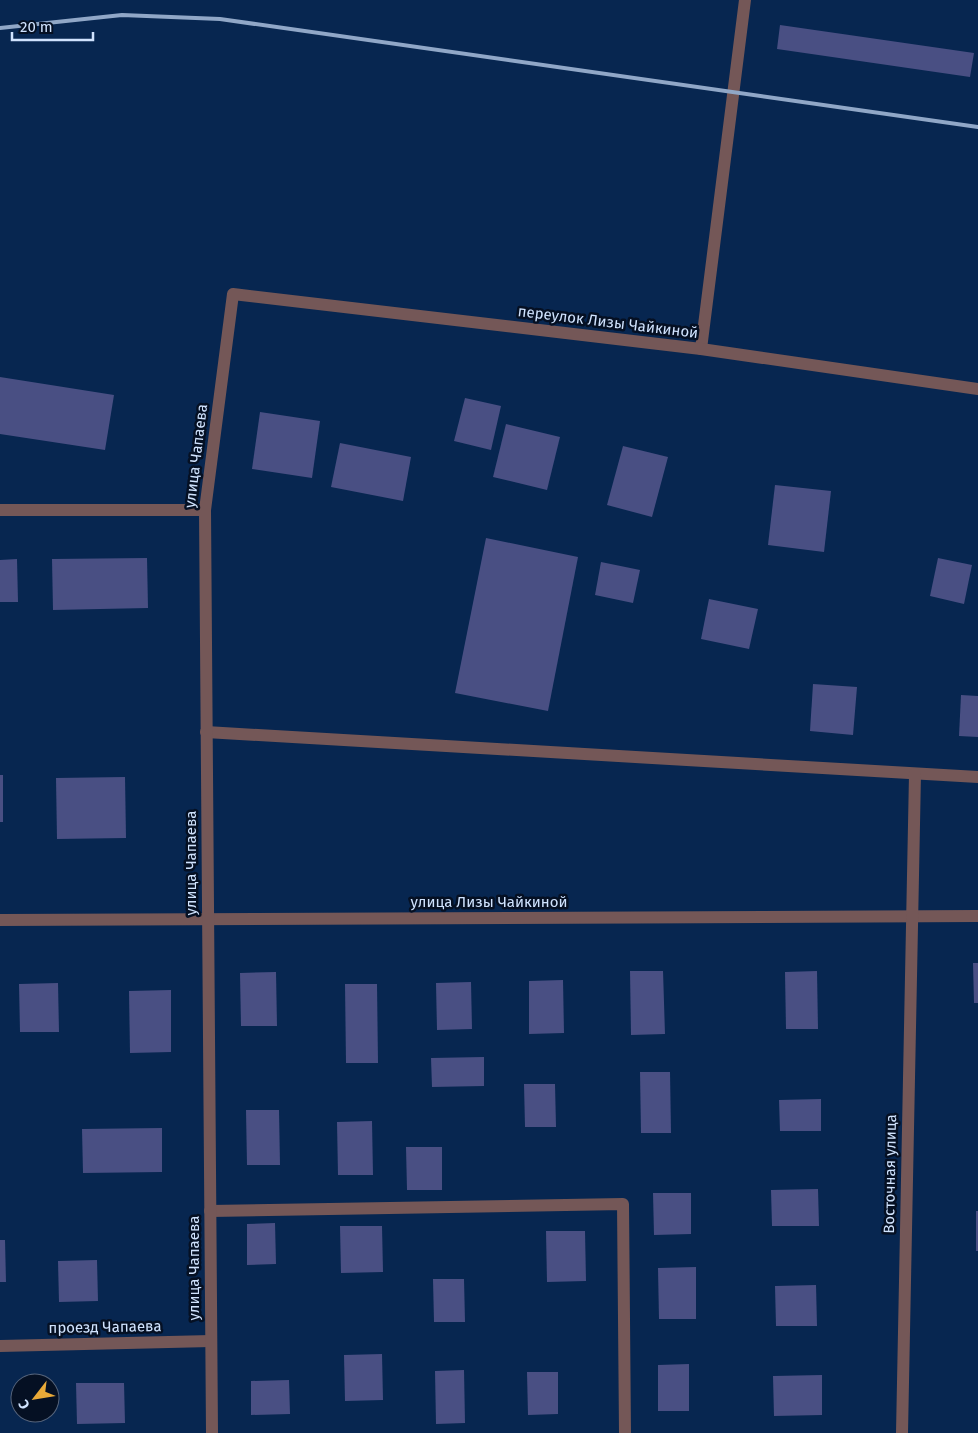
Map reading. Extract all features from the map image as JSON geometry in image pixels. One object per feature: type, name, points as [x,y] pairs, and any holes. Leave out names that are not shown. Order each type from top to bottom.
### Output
[{"type":"street","points":[[701,350],[745,0]]},
{"type":"street","name":"переулок Лизы Чайкиной","points":[[233,294],[701,350],[978,389]]},
{"type":"street","name":"улица Чапаева","points":[[212,1433],[205,510],[233,294]]},
{"type":"street","points":[[0,510],[205,510]]},
{"type":"street","points":[[206,732],[978,777]]},
{"type":"street","name":"Восточная улица","points":[[902,1433],[915,774]]},
{"type":"street","name":"улица Лизы Чайкиной","points":[[0,920],[978,916]]},
{"type":"street","points":[[210,1211],[623,1204],[625,1433]]},
{"type":"street","name":"проезд Чапаева","points":[[0,1346],[211,1341]]},
{"type":"building","points":[[780,25],[974,53],[970,77],[777,49]]},
{"type":"building","points":[[0,377],[114,395],[105,450],[0,434]]},
{"type":"building","points":[[465,398],[501,406],[491,450],[454,441]]},
{"type":"building","points":[[260,412],[320,421],[312,478],[252,469]]},
{"type":"building","points":[[506,424],[560,437],[547,490],[493,477]]},
{"type":"building","points":[[340,443],[411,457],[403,501],[331,487]]},
{"type":"building","points":[[623,446],[668,457],[652,517],[607,505]]},
{"type":"building","points":[[775,485],[831,491],[824,552],[768,545]]},
{"type":"building","points":[[486,538],[578,557],[548,711],[455,693]]},
{"type":"building","points":[[147,558],[148,608],[53,610],[52,559]]},
{"type":"building","points":[[938,558],[972,565],[964,604],[930,596]]},
{"type":"building","points":[[17,559],[18,602],[0,602],[0,560]]},
{"type":"building","points":[[601,562],[640,570],[633,603],[595,595]]},
{"type":"building","points":[[709,599],[758,609],[749,649],[701,639]]},
{"type":"building","points":[[813,684],[857,687],[853,735],[810,731]]},
{"type":"building","points":[[961,695],[978,696],[978,737],[959,736]]},
{"type":"building","points":[[0,775],[3,775],[3,822],[0,822]]},
{"type":"building","points":[[125,777],[126,838],[57,839],[56,778]]},
{"type":"building","points":[[973,963],[978,963],[978,1003],[974,1003]]},
{"type":"building","points":[[630,971],[663,971],[665,1034],[631,1035]]},
{"type":"building","points":[[817,971],[818,1029],[786,1029],[785,972]]},
{"type":"building","points":[[276,972],[277,1026],[241,1026],[240,973]]},
{"type":"building","points":[[563,980],[564,1033],[529,1034],[529,981]]},
{"type":"building","points":[[471,982],[472,1029],[437,1030],[436,983]]},
{"type":"building","points":[[58,983],[59,1032],[20,1032],[19,984]]},
{"type":"building","points":[[345,984],[377,984],[378,1063],[346,1063]]},
{"type":"building","points":[[171,990],[171,1052],[130,1053],[129,991]]},
{"type":"building","points":[[484,1057],[484,1086],[432,1087],[431,1058]]},
{"type":"building","points":[[640,1072],[670,1072],[671,1133],[641,1133]]},
{"type":"building","points":[[524,1084],[555,1084],[556,1127],[525,1127]]},
{"type":"building","points":[[821,1099],[821,1131],[780,1131],[779,1100]]},
{"type":"building","points":[[246,1110],[279,1110],[280,1165],[247,1165]]},
{"type":"building","points":[[372,1121],[373,1175],[338,1175],[337,1122]]},
{"type":"building","points":[[162,1128],[162,1172],[83,1173],[82,1129]]},
{"type":"building","points":[[406,1147],[442,1147],[442,1190],[407,1190]]},
{"type":"building","points":[[818,1189],[819,1226],[772,1226],[771,1190]]},
{"type":"building","points":[[653,1193],[691,1193],[691,1234],[654,1235]]},
{"type":"building","points":[[976,1211],[978,1211],[978,1251],[976,1251]]},
{"type":"building","points":[[275,1223],[276,1264],[247,1265],[247,1224]]},
{"type":"building","points":[[340,1226],[382,1226],[383,1272],[341,1273]]},
{"type":"building","points":[[546,1231],[585,1231],[586,1281],[547,1282]]},
{"type":"building","points":[[0,1240],[5,1240],[6,1282],[0,1282]]},
{"type":"building","points":[[97,1260],[98,1301],[59,1302],[58,1261]]},
{"type":"building","points":[[696,1267],[696,1319],[659,1319],[658,1268]]},
{"type":"building","points":[[433,1279],[464,1279],[465,1322],[434,1322]]},
{"type":"building","points":[[816,1285],[817,1326],[776,1326],[775,1286]]},
{"type":"building","points":[[382,1354],[383,1400],[345,1401],[344,1355]]},
{"type":"building","points":[[689,1364],[689,1411],[658,1411],[658,1365]]},
{"type":"building","points":[[464,1370],[465,1423],[436,1424],[435,1371]]},
{"type":"building","points":[[527,1372],[558,1372],[558,1414],[528,1415]]},
{"type":"building","points":[[822,1375],[822,1415],[774,1416],[773,1376]]},
{"type":"building","points":[[289,1380],[290,1414],[251,1415],[251,1381]]},
{"type":"building","points":[[76,1383],[124,1383],[125,1423],[77,1424]]},
{"type":"railway","points":[[0,28],[122,15],[220,19],[978,127]]}]
